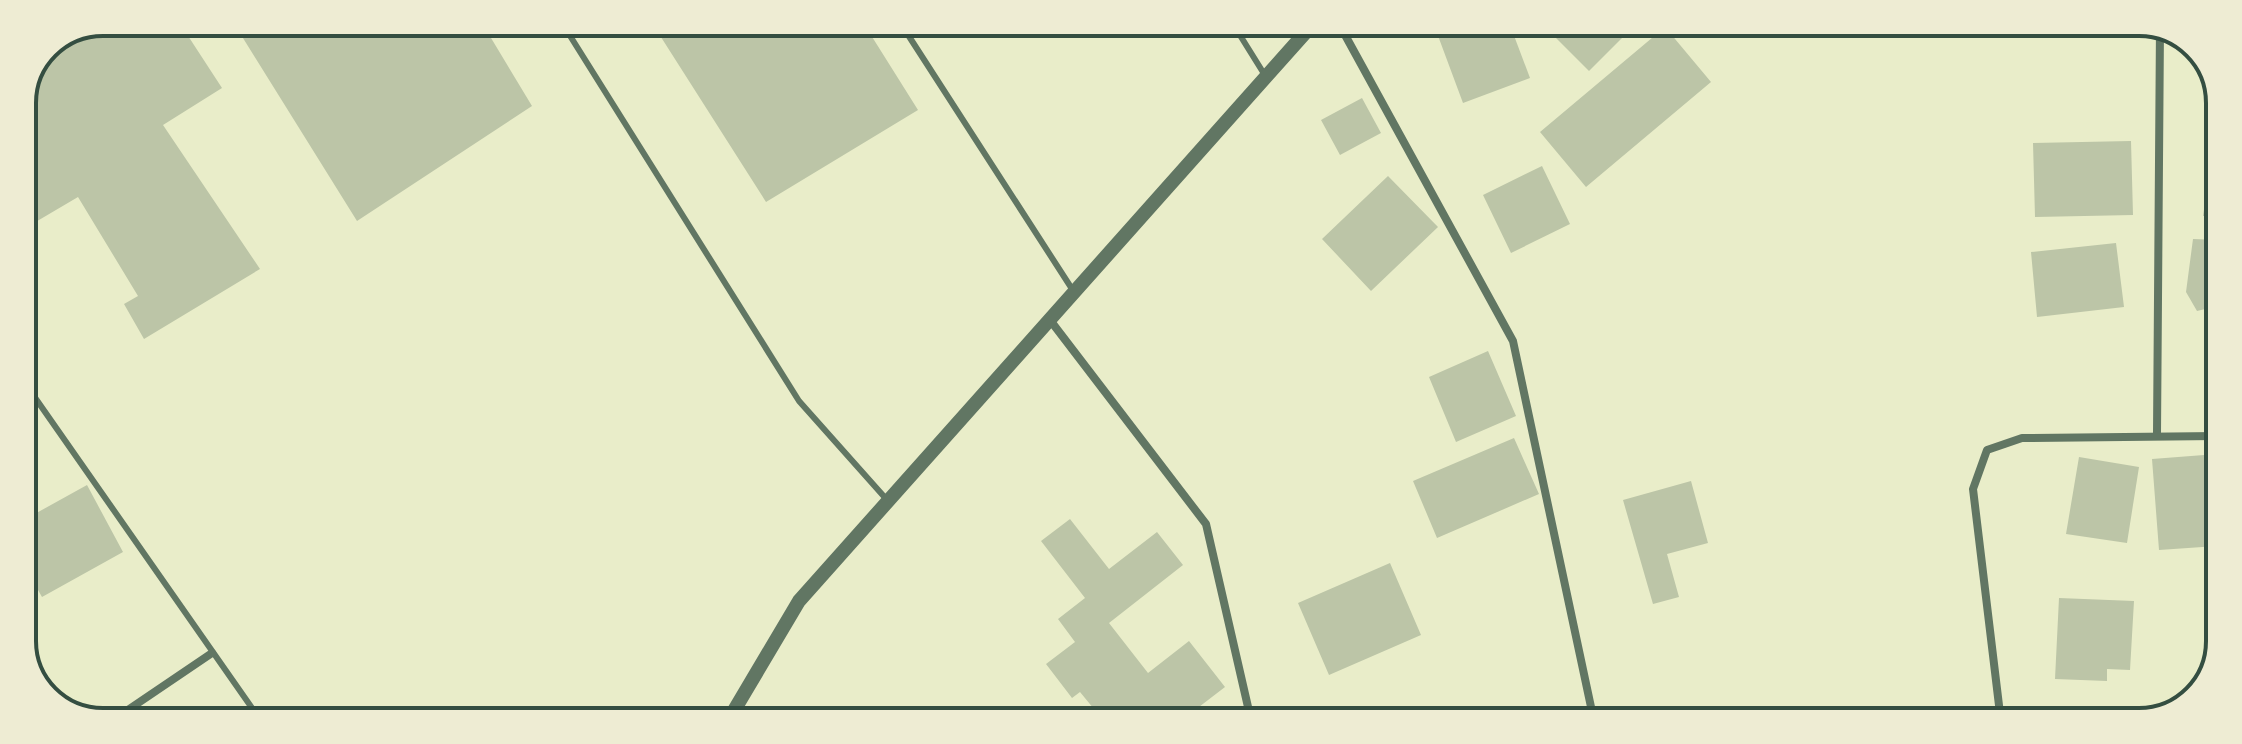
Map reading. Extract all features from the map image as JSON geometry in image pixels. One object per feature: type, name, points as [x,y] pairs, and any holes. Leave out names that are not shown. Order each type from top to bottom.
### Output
[{"type":"street","points":[[736,708],[799,601],[1302,36]]},
{"type":"street","points":[[1346,36],[1513,341],[1591,708]]},
{"type":"street","points":[[2157,434],[2160,40]]},
{"type":"street","points":[[1050,320],[1206,524],[1248,708]]},
{"type":"street","points":[[1999,708],[1973,489],[1987,450],[2022,438],[2206,436]]},
{"type":"street","points":[[131,708],[212,653]]},
{"type":"lane","points":[[570,36],[799,401],[888,501]]},
{"type":"lane","points":[[909,36],[1074,292]]},
{"type":"lane","points":[[1240,36],[1266,77]]},
{"type":"lane","points":[[36,399],[252,708]]},
{"type":"building","points":[[188,36],[222,88],[163,125],[260,269],[144,339],[124,304],[138,296],[78,197],[36,222],[36,103],[37,90],[47,66],[66,47],[90,37]]},
{"type":"building","points":[[242,36],[490,36],[532,106],[357,221]]},
{"type":"building","points":[[660,36],[872,36],[918,110],[766,202]]},
{"type":"building","points":[[1438,36],[1514,36],[1530,78],[1463,103]]},
{"type":"building","points":[[1554,36],[1624,36],[1589,71]]},
{"type":"building","points":[[1654,36],[1673,36],[1711,82],[1586,187],[1540,132]]},
{"type":"building","points":[[1362,98],[1381,133],[1340,155],[1321,120]]},
{"type":"building","points":[[2131,141],[2133,215],[2035,217],[2033,143]]},
{"type":"building","points":[[1542,166],[1570,224],[1511,253],[1483,195]]},
{"type":"building","points":[[1388,176],[1438,227],[1371,291],[1322,239]]},
{"type":"building","points":[[2193,239],[2206,240],[2206,309],[2197,311],[2186,292]]},
{"type":"building","points":[[2116,243],[2124,307],[2037,317],[2031,252]]},
{"type":"building","points":[[1488,351],[1516,416],[1456,442],[1429,377]]},
{"type":"building","points":[[1514,438],[1539,494],[1437,538],[1413,481]]},
{"type":"building","points":[[2206,455],[2206,547],[2159,550],[2152,459]]},
{"type":"building","points":[[2079,457],[2139,467],[2127,543],[2066,534]]},
{"type":"building","points":[[1691,481],[1708,543],[1667,554],[1679,597],[1653,604],[1623,500]]},
{"type":"building","points":[[87,485],[123,552],[42,597],[36,586],[36,513]]},
{"type":"building","points":[[1070,519],[1109,569],[1157,532],[1183,565],[1109,623],[1148,673],[1189,641],[1225,687],[1198,708],[1093,708],[1080,692],[1072,698],[1046,664],[1075,642],[1058,619],[1085,598],[1041,541]]},
{"type":"building","points":[[1390,563],[1421,635],[1329,675],[1298,603]]},
{"type":"building","points":[[2059,598],[2134,601],[2130,670],[2107,669],[2107,681],[2055,679]]}]
